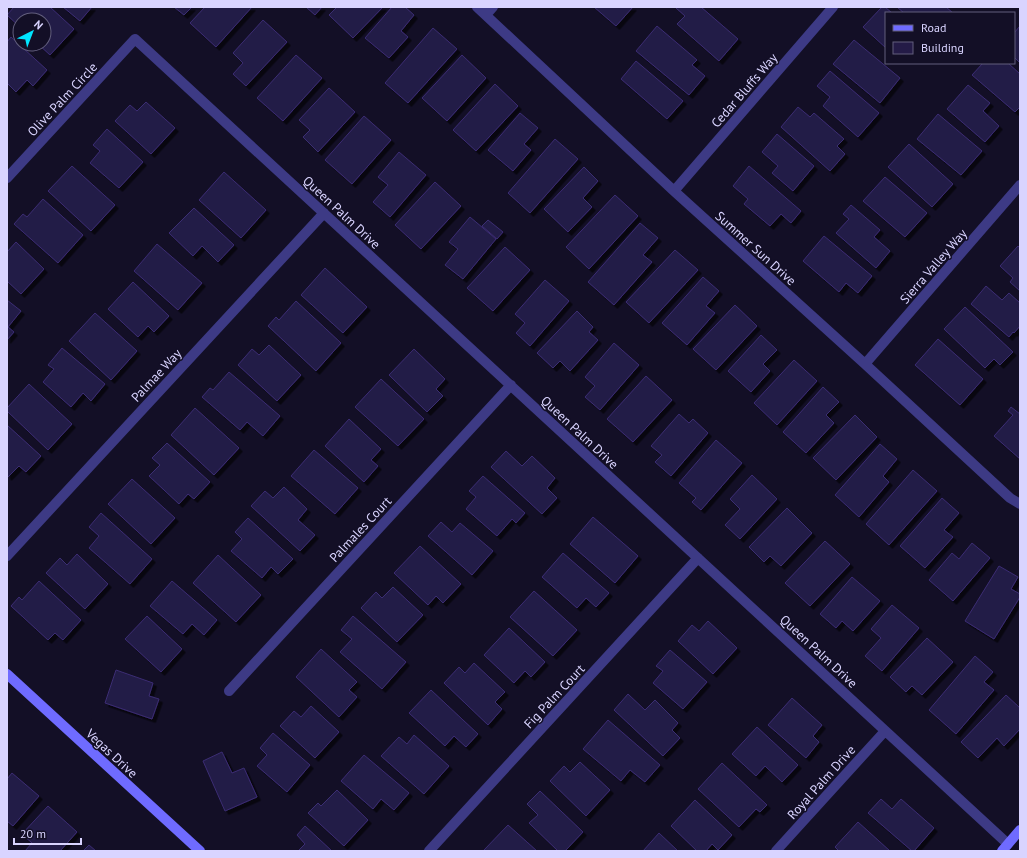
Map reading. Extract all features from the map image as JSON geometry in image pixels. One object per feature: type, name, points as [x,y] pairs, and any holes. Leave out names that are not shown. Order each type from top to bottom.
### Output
[{"type":"main road","name":"Vegas Drive","points":[[7,674],[200,851]]},
{"type":"main road","points":[[1005,847],[1020,830]]},
{"type":"street","name":"Summer Sun Drive","points":[[477,7],[674,191],[1010,498],[1020,504]]},
{"type":"street","points":[[486,15],[493,7]]},
{"type":"street","name":"Cedar Bluffs Way","points":[[674,191],[833,7]]},
{"type":"street","name":"Olive Palm Circle","points":[[7,178],[135,38]]},
{"type":"street","name":"Queen Palm Drive","points":[[135,38],[886,731],[1005,847]]},
{"type":"street","name":"Sierra Valley Way","points":[[865,364],[1020,185]]},
{"type":"street","name":"Palmae Way","points":[[7,556],[324,213]]},
{"type":"street","name":"Palmales Court","points":[[229,691],[510,385]]},
{"type":"street","name":"Fig Palm Court","points":[[429,851],[698,558]]},
{"type":"street","name":"Royal Palm Drive","points":[[776,851],[886,731]]},
{"type":"building","points":[[14,7],[50,7],[74,29],[50,55],[47,52],[52,52],[52,12],[12,12],[12,20],[7,15]]},
{"type":"building","points":[[63,7],[92,7],[80,21]]},
{"type":"building","points":[[174,7],[192,7],[184,15]]},
{"type":"building","points":[[205,7],[252,7],[216,47],[190,23]]},
{"type":"building","points":[[306,7],[322,7],[315,15]]},
{"type":"building","points":[[337,7],[383,7],[353,38],[329,15]]},
{"type":"building","points":[[392,7],[405,7],[414,15],[401,31],[408,37],[389,58],[365,38]]},
{"type":"building","points":[[594,7],[633,7],[616,26]]},
{"type":"building","points":[[701,7],[738,39],[719,61],[677,24],[685,16],[676,8]]},
{"type":"building","points":[[882,7],[885,7],[891,12],[885,12],[885,47],[863,27]]},
{"type":"building","points":[[897,7],[946,7],[952,12],[903,12]]},
{"type":"building","points":[[263,20],[287,42],[246,86],[233,74],[243,63],[233,53]]},
{"type":"building","points":[[657,26],[697,60],[692,65],[705,76],[689,95],[636,51]]},
{"type":"building","points":[[1020,26],[1020,63],[1015,58],[1015,32]]},
{"type":"building","points":[[433,28],[457,49],[408,103],[385,83]]},
{"type":"building","points":[[11,37],[12,52],[27,52],[47,70],[33,86],[27,80],[16,92],[7,83],[7,42]]},
{"type":"building","points":[[854,40],[900,78],[880,103],[833,64]]},
{"type":"building","points":[[296,55],[322,78],[283,121],[257,98]]},
{"type":"building","points":[[462,55],[486,78],[447,121],[422,98]]},
{"type":"building","points":[[636,61],[683,101],[667,119],[621,79]]},
{"type":"building","points":[[982,64],[1009,64],[1020,74],[1020,107],[1015,112],[972,75]]},
{"type":"building","points":[[830,71],[879,113],[858,137],[823,106],[830,97],[817,86]]},
{"type":"building","points":[[495,84],[518,106],[476,151],[453,130]]},
{"type":"building","points":[[968,85],[990,103],[983,111],[999,126],[985,142],[947,109]]},
{"type":"building","points":[[329,88],[355,112],[318,152],[303,137],[310,130],[299,120]]},
{"type":"building","points":[[146,102],[175,128],[151,154],[115,121],[130,105],[137,111]]},
{"type":"building","points":[[798,107],[810,117],[814,113],[844,139],[837,146],[845,154],[830,171],[781,127]]},
{"type":"building","points":[[520,113],[538,128],[524,144],[531,150],[513,171],[488,150]]},
{"type":"building","points":[[938,114],[982,151],[961,175],[917,139]]},
{"type":"building","points":[[364,116],[391,140],[352,184],[325,160]]},
{"type":"building","points":[[107,129],[143,162],[119,188],[90,163],[100,151],[93,145]]},
{"type":"building","points":[[777,134],[814,166],[793,191],[772,173],[778,166],[762,152]]},
{"type":"building","points":[[555,139],[578,159],[530,213],[508,193]]},
{"type":"building","points":[[909,144],[953,184],[932,207],[888,167]]},
{"type":"building","points":[[399,152],[426,175],[390,217],[373,202],[388,185],[378,177]]},
{"type":"building","points":[[72,166],[115,205],[91,231],[48,191]]},
{"type":"building","points":[[749,166],[801,211],[791,223],[781,214],[770,226],[744,204],[748,199],[733,186]]},
{"type":"building","points":[[584,167],[598,181],[583,198],[592,207],[568,232],[544,209]]},
{"type":"building","points":[[224,172],[266,210],[241,238],[199,200]]},
{"type":"building","points":[[885,177],[927,213],[905,237],[863,201]]},
{"type":"building","points":[[435,182],[461,206],[421,249],[395,225]]},
{"type":"building","points":[[615,195],[638,216],[589,269],[566,247]]},
{"type":"building","points":[[43,199],[83,235],[58,263],[14,224],[23,214],[27,217]]},
{"type":"building","points":[[851,205],[880,230],[874,237],[890,251],[876,268],[836,233],[849,219],[843,214]]},
{"type":"building","points":[[194,208],[234,245],[218,262],[202,246],[193,256],[169,233]]},
{"type":"building","points":[[470,217],[496,239],[463,279],[445,265],[458,249],[449,242]]},
{"type":"building","points":[[488,220],[503,232],[497,239],[482,226]]},
{"type":"building","points":[[640,223],[658,238],[643,255],[652,262],[614,305],[588,282]]},
{"type":"building","points":[[824,236],[872,276],[858,293],[846,283],[839,292],[803,261]]},
{"type":"building","points":[[16,242],[44,269],[21,294],[7,281],[7,252]]},
{"type":"building","points":[[157,244],[202,283],[178,310],[134,271]]},
{"type":"building","points":[[1018,246],[1020,248],[1020,291],[1010,282],[1013,278],[1000,266]]},
{"type":"building","points":[[505,247],[530,270],[493,311],[467,288]]},
{"type":"building","points":[[675,250],[698,270],[649,323],[626,302]]},
{"type":"building","points":[[325,268],[367,307],[343,333],[301,295]]},
{"type":"building","points":[[703,277],[719,291],[706,306],[715,313],[687,345],[662,323]]},
{"type":"building","points":[[545,280],[569,301],[530,346],[516,333],[525,323],[515,314]]},
{"type":"building","points":[[133,282],[169,316],[154,332],[148,326],[138,337],[108,309]]},
{"type":"building","points":[[986,286],[1002,300],[1009,293],[1020,303],[1020,326],[1009,337],[971,304]]},
{"type":"building","points":[[7,300],[21,311],[8,327],[14,332],[7,340]]},
{"type":"building","points":[[296,301],[341,343],[316,371],[268,326],[276,317],[279,320]]},
{"type":"building","points":[[735,305],[757,326],[716,370],[693,349]]},
{"type":"building","points":[[965,307],[1013,352],[1000,365],[994,359],[985,368],[944,329]]},
{"type":"building","points":[[577,311],[593,327],[589,332],[598,340],[570,371],[560,361],[553,368],[537,353]]},
{"type":"building","points":[[95,313],[137,351],[111,380],[69,341]]},
{"type":"building","points":[[761,335],[777,350],[763,364],[770,371],[751,392],[728,371]]},
{"type":"building","points":[[938,339],[983,379],[960,405],[915,365]]},
{"type":"building","points":[[614,343],[639,365],[600,410],[585,397],[595,386],[585,377]]},
{"type":"building","points":[[269,345],[301,375],[277,401],[238,365],[252,349],[259,355]]},
{"type":"building","points":[[62,348],[105,384],[91,401],[83,393],[71,407],[43,382],[54,369],[48,365]]},
{"type":"building","points":[[414,349],[445,379],[436,389],[443,396],[427,412],[389,375]]},
{"type":"building","points":[[794,360],[817,381],[777,425],[754,403]]},
{"type":"building","points":[[229,372],[280,416],[263,436],[247,422],[240,430],[202,397],[210,388],[213,390]]},
{"type":"building","points":[[646,376],[672,400],[633,442],[607,419]]},
{"type":"building","points":[[381,379],[424,419],[398,446],[355,407]]},
{"type":"building","points":[[29,384],[72,424],[48,450],[7,411],[7,408]]},
{"type":"building","points":[[823,387],[839,402],[826,415],[834,423],[806,453],[783,432]]},
{"type":"building","points":[[1011,407],[1020,414],[1020,459],[994,436],[1013,415],[1008,411]]},
{"type":"building","points":[[195,408],[239,448],[214,475],[171,435]]},
{"type":"building","points":[[679,414],[689,423],[693,419],[708,433],[671,476],[655,462],[662,455],[651,446]]},
{"type":"building","points":[[855,415],[877,437],[836,480],[813,458]]},
{"type":"building","points":[[349,419],[381,449],[371,460],[378,466],[364,482],[325,446]]},
{"type":"building","points":[[7,425],[41,456],[26,472],[19,466],[8,477],[7,475]]},
{"type":"building","points":[[716,440],[742,463],[701,510],[692,502],[696,498],[679,483]]},
{"type":"building","points":[[167,443],[210,482],[194,499],[188,494],[179,504],[149,476],[160,465],[152,458]]},
{"type":"building","points":[[880,444],[897,459],[883,476],[889,482],[859,517],[835,495]]},
{"type":"building","points":[[314,450],[358,488],[335,514],[291,476]]},
{"type":"building","points":[[506,451],[522,466],[532,456],[555,478],[547,488],[557,498],[542,514],[491,467]]},
{"type":"building","points":[[913,470],[937,491],[889,545],[866,524]]},
{"type":"building","points":[[752,475],[777,499],[740,539],[725,525],[740,509],[730,499]]},
{"type":"building","points":[[483,476],[525,513],[516,523],[512,519],[497,536],[466,509],[476,497],[469,491]]},
{"type":"building","points":[[132,479],[175,518],[151,544],[108,504]]},
{"type":"building","points":[[284,487],[307,509],[298,520],[315,535],[300,551],[251,506],[265,491],[273,498]]},
{"type":"building","points":[[942,498],[959,513],[944,530],[953,537],[925,568],[900,546]]},
{"type":"building","points":[[787,508],[812,533],[781,566],[770,556],[764,562],[749,547]]},
{"type":"building","points":[[101,513],[152,559],[130,584],[89,548],[99,536],[89,527]]},
{"type":"building","points":[[593,517],[638,556],[615,583],[570,544]]},
{"type":"building","points":[[248,518],[293,559],[278,574],[271,567],[262,578],[231,551],[242,539],[235,532]]},
{"type":"building","points":[[441,522],[452,532],[460,523],[493,551],[472,575],[428,536]]},
{"type":"building","points":[[825,541],[850,564],[810,606],[785,583]]},
{"type":"building","points":[[972,543],[990,558],[953,601],[929,580],[952,553],[959,559]]},
{"type":"building","points":[[420,546],[461,584],[443,603],[436,596],[428,605],[394,573]]},
{"type":"building","points":[[563,553],[609,593],[596,607],[586,598],[577,608],[542,577]]},
{"type":"building","points":[[77,554],[108,584],[85,609],[46,573],[60,558],[67,565]]},
{"type":"building","points":[[218,555],[261,595],[236,622],[193,583]]},
{"type":"building","points":[[999,566],[1018,577],[1011,589],[1020,594],[1020,597],[994,639],[965,621]]},
{"type":"building","points":[[852,577],[880,601],[853,631],[842,621],[836,628],[820,614]]},
{"type":"building","points":[[39,581],[81,620],[63,640],[55,633],[48,640],[11,606],[19,597],[22,600]]},
{"type":"building","points":[[172,581],[217,620],[204,635],[192,624],[183,634],[150,606]]},
{"type":"building","points":[[393,587],[423,615],[397,642],[361,608],[376,592],[382,598]]},
{"type":"building","points":[[534,591],[577,630],[553,656],[510,617]]},
{"type":"building","points":[[892,605],[919,628],[882,671],[865,656],[881,638],[871,629]]},
{"type":"building","points":[[147,616],[182,649],[161,672],[125,639]]},
{"type":"building","points":[[353,616],[406,662],[382,689],[340,652],[352,639],[341,630]]},
{"type":"building","points":[[708,621],[737,648],[713,674],[678,641],[692,625],[699,631]]},
{"type":"building","points":[[509,628],[545,662],[531,677],[525,671],[514,683],[484,655]]},
{"type":"building","points":[[927,638],[953,662],[922,695],[912,686],[906,692],[890,677]]},
{"type":"building","points":[[321,649],[357,682],[349,690],[357,697],[339,717],[296,677]]},
{"type":"building","points":[[670,650],[707,682],[683,709],[653,683],[663,671],[656,666]]},
{"type":"building","points":[[975,656],[993,672],[984,682],[994,690],[956,734],[929,710]]},
{"type":"building","points":[[474,663],[505,692],[495,702],[502,709],[488,725],[444,683],[459,667],[465,673]]},
{"type":"building","points":[[116,670],[153,683],[149,696],[159,699],[152,719],[105,703]]},
{"type":"building","points":[[431,690],[478,734],[466,747],[454,736],[445,746],[409,713]]},
{"type":"building","points":[[628,694],[645,710],[655,700],[678,723],[672,730],[680,738],[663,756],[614,710]]},
{"type":"building","points":[[1006,695],[1020,708],[1020,729],[1004,746],[997,738],[978,758],[961,742]]},
{"type":"building","points":[[792,698],[822,725],[813,736],[819,742],[806,758],[768,725]]},
{"type":"building","points":[[311,706],[339,732],[315,758],[280,726],[294,711],[301,717]]},
{"type":"building","points":[[608,720],[660,765],[645,782],[630,770],[621,781],[583,749]]},
{"type":"building","points":[[757,727],[798,765],[782,782],[765,766],[756,776],[732,754]]},
{"type":"building","points":[[273,733],[310,765],[287,792],[257,766],[267,755],[260,748]]},
{"type":"building","points":[[414,735],[449,766],[424,794],[381,756],[399,737],[407,744]]},
{"type":"building","points":[[222,752],[232,773],[244,768],[257,797],[225,811],[203,761]]},
{"type":"building","points":[[364,755],[409,793],[394,810],[381,799],[373,809],[341,781]]},
{"type":"building","points":[[580,762],[610,790],[586,816],[550,781],[564,766],[570,772]]},
{"type":"building","points":[[722,763],[767,805],[760,812],[756,809],[739,827],[698,789]]},
{"type":"building","points":[[12,773],[39,796],[13,826],[7,821],[7,779]]},
{"type":"building","points":[[337,790],[368,820],[344,846],[308,813],[318,803],[321,806]]},
{"type":"building","points":[[540,791],[583,832],[565,851],[558,851],[529,823],[538,815],[527,804]]},
{"type":"building","points":[[881,799],[892,809],[901,799],[934,828],[914,851],[912,851],[868,813]]},
{"type":"building","points":[[695,800],[732,835],[718,850],[712,844],[706,851],[697,851],[671,826]]},
{"type":"building","points":[[48,806],[77,832],[60,851],[25,851],[32,843],[22,834]]},
{"type":"building","points":[[858,822],[890,851],[839,851],[835,847]]},
{"type":"building","points":[[508,825],[537,851],[485,851],[484,850]]},
{"type":"building","points":[[305,826],[332,851],[298,851],[305,844],[297,835]]},
{"type":"building","points":[[659,833],[678,851],[643,851]]},
{"type":"building","points":[[89,845],[96,851],[83,851]]}]
